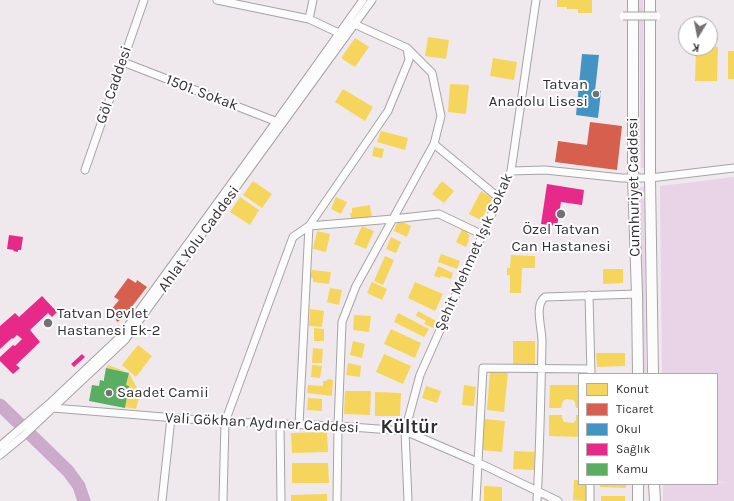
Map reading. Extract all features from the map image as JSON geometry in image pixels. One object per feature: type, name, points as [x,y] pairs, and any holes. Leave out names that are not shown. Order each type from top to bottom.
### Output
[{"type":"highway","name":"Cumhuriyet Caddesi","points":[[633,0],[633,178],[638,373]]},
{"type":"highway","name":"Cumhuriyet Caddesi","points":[[650,0],[650,178],[653,373]]},
{"type":"highway","points":[[638,485],[638,501]]},
{"type":"highway","points":[[654,485],[654,501]]},
{"type":"street","name":"Göl Caddesi","points":[[84,170],[144,0]]},
{"type":"street","points":[[217,0],[309,19],[343,35]]},
{"type":"street","points":[[309,19],[313,0]]},
{"type":"street","name":"Ahlat Yolu Caddesi","points":[[0,455],[34,421],[125,340],[205,225],[343,35],[363,0]]},
{"type":"street","name":"Ahlat Yolu Caddesi","points":[[351,22],[372,0]]},
{"type":"street","name":"Şehit Mehmet Işık Sokak","points":[[408,501],[405,431],[420,375],[511,171],[536,0]]},
{"type":"street","points":[[623,16],[656,16]]},
{"type":"street","points":[[337,501],[342,322],[356,286],[434,144],[442,116],[432,73],[407,48],[351,22]]},
{"type":"street","points":[[223,501],[225,422],[293,236],[309,226],[388,111],[409,60],[407,48]]},
{"type":"street","name":"1501. Sokak","points":[[122,62],[279,123]]},
{"type":"street","points":[[434,144],[499,198]]},
{"type":"street","points":[[511,171],[545,170],[622,178],[650,178],[734,168]]},
{"type":"street","points":[[309,226],[439,214],[483,234]]},
{"type":"street","points":[[299,425],[309,226]]},
{"type":"street","points":[[537,501],[542,338],[539,307],[542,299],[546,297],[637,294]]},
{"type":"street","points":[[476,501],[484,368],[591,372],[589,295]]},
{"type":"street","name":"Vali Gökhan Aydıner Caddesi","points":[[51,406],[225,422],[338,426],[405,431],[478,462],[558,501]]},
{"type":"street","points":[[162,501],[171,418]]},
{"type":"street","points":[[280,424],[281,501]]},
{"type":"street","name":"Ahlat Yolu Caddesi","points":[[0,446],[19,435]]},
{"type":"street","points":[[590,485],[590,501]]},
{"type":"shaded area","points":[[639,0],[643,0],[644,168],[641,168]]},
{"type":"shaded area","points":[[734,177],[734,484],[718,481],[718,373],[662,373],[660,186]]},
{"type":"shaded area","points":[[640,187],[644,187],[646,373],[642,373]]},
{"type":"shaded area","points":[[718,482],[734,484],[734,501],[663,501],[663,485],[718,485]]},
{"type":"building: Konut","points":[[557,0],[592,0],[592,13],[578,13],[578,9],[557,7]]},
{"type":"building: Konut","points":[[428,37],[449,40],[446,59],[425,56]]},
{"type":"building: Konut","points":[[355,38],[369,47],[355,67],[341,58]]},
{"type":"building: Konut","points":[[728,51],[734,51],[734,79],[728,79]]},
{"type":"building: Konut","points":[[696,56],[718,56],[717,81],[695,81]]},
{"type":"building: Konut","points":[[493,58],[517,62],[514,80],[490,76]]},
{"type":"building: Konut","points":[[450,84],[469,85],[466,114],[448,112]]},
{"type":"building: Konut","points":[[343,89],[373,107],[365,121],[335,102]]},
{"type":"building: Konut","points":[[381,131],[408,138],[405,150],[377,142]]},
{"type":"building: Konut","points":[[374,147],[384,149],[382,158],[372,156]]},
{"type":"building: Konut","points":[[253,181],[272,194],[262,208],[243,195]]},
{"type":"building: Konut","points":[[442,181],[454,191],[444,203],[432,194]]},
{"type":"building: Konut","points":[[481,191],[493,198],[481,220],[469,214]]},
{"type":"building: Konut","points":[[240,197],[259,210],[250,225],[230,212]]},
{"type":"building: Konut","points":[[336,197],[347,202],[341,214],[331,209]]},
{"type":"building: Konut","points":[[370,205],[372,218],[352,221],[350,213],[352,213],[352,208]]},
{"type":"building: Konut","points":[[398,220],[411,226],[407,237],[394,231]]},
{"type":"building: Konut","points":[[362,226],[374,231],[366,249],[354,244]]},
{"type":"building: Konut","points":[[463,227],[469,230],[467,234],[470,235],[466,247],[456,242]]},
{"type":"building: Konut","points":[[317,231],[330,234],[326,252],[313,249]]},
{"type":"building: Konut","points":[[391,237],[401,242],[396,253],[386,249]]},
{"type":"building: Konut","points":[[441,254],[460,261],[457,269],[438,262]]},
{"type":"building: Konut","points":[[511,255],[535,256],[535,268],[522,268],[521,293],[510,293],[510,275],[507,275],[507,268],[510,268]]},
{"type":"building: Konut","points":[[385,256],[394,260],[383,285],[374,281]]},
{"type":"building: Konut","points":[[438,266],[453,273],[451,279],[441,276],[440,278],[434,276]]},
{"type":"building: Konut","points":[[603,269],[623,269],[623,283],[603,284]]},
{"type":"building: Konut","points":[[312,270],[331,272],[329,284],[313,282],[313,278],[310,278]]},
{"type":"building: Konut","points":[[372,282],[387,289],[382,300],[367,293]]},
{"type":"building: Konut","points":[[415,282],[443,294],[435,311],[408,298]]},
{"type":"building: Konut","points":[[330,288],[342,290],[339,305],[327,302]]},
{"type":"building: Konut","points":[[310,309],[324,311],[322,327],[309,326]]},
{"type":"building: Konut","points":[[418,311],[436,321],[433,328],[424,324],[426,321],[416,316]]},
{"type":"building: Konut","points":[[398,313],[429,329],[424,337],[394,322]]},
{"type":"building: Konut","points":[[354,315],[371,316],[369,332],[353,330]]},
{"type":"building: Konut","points":[[314,328],[324,329],[324,341],[314,341]]},
{"type":"building: Konut","points":[[391,329],[421,343],[415,358],[384,344]]},
{"type":"building: Konut","points":[[353,341],[365,344],[362,358],[350,355]]},
{"type":"building: Konut","points":[[513,341],[535,341],[535,366],[513,367]]},
{"type":"building: Konut","points":[[138,345],[152,356],[136,377],[122,365]]},
{"type":"building: Konut","points":[[313,348],[323,349],[322,363],[312,363]]},
{"type":"building: Konut","points":[[596,353],[625,353],[625,366],[597,367]]},
{"type":"building: Konut","points":[[384,354],[411,366],[403,384],[376,372]]},
{"type":"building: Konut","points":[[348,363],[361,366],[360,377],[346,375]]},
{"type":"building: Konut","points":[[108,365],[124,371],[106,368]]},
{"type":"building: Konut","points":[[312,365],[322,366],[320,378],[311,377]]},
{"type":"building: Konut","points":[[490,371],[508,373],[504,412],[487,410]]},
{"type":"building: Konut","points":[[129,373],[140,394],[136,409],[125,407],[129,386],[126,385]]},
{"type":"building: Konut","points":[[327,379],[333,380],[332,396],[307,393],[308,385],[323,386],[323,381],[327,381]]},
{"type":"building: Konut","points":[[464,385],[476,387],[474,406],[462,405]]},
{"type":"building: Konut","points":[[550,385],[578,385],[578,408],[576,408],[573,400],[566,399],[563,401],[561,408],[549,408]]},
{"type":"building: Konut","points":[[426,386],[441,391],[437,403],[422,398]]},
{"type":"building: Konut","points":[[345,391],[371,391],[370,415],[344,414]]},
{"type":"building: Konut","points":[[375,392],[401,393],[400,416],[375,416]]},
{"type":"building: Konut","points":[[308,398],[322,399],[322,411],[307,410]]},
{"type":"building: Konut","points":[[549,415],[562,415],[564,422],[573,423],[576,420],[576,415],[578,415],[578,437],[549,436]]},
{"type":"building: Konut","points":[[484,419],[505,421],[502,452],[482,450]]},
{"type":"building: Konut","points":[[327,432],[328,452],[292,453],[291,433]]},
{"type":"building: Konut","points":[[514,451],[535,452],[534,470],[513,469]]},
{"type":"building: Konut","points":[[292,463],[328,463],[329,483],[292,483]]},
{"type":"building: Konut","points":[[574,480],[578,480],[578,485],[588,485],[587,501],[573,500]]},
{"type":"building: Konut","points":[[600,485],[626,485],[626,488],[600,487]]},
{"type":"building: Konut","points":[[484,486],[502,487],[502,501],[484,501]]},
{"type":"building: Konut","points":[[327,494],[327,501],[291,501],[291,495]]},
{"type":"building: Konut","points":[[601,496],[625,496],[625,501],[601,501]]},
{"type":"building: Ticaret","points":[[590,122],[622,126],[617,170],[555,162],[558,141],[587,145]]},
{"type":"building: Ticaret","points":[[128,278],[136,283],[137,280],[147,287],[123,318],[117,322],[110,311],[119,300],[114,297]]},
{"type":"building: Okul","points":[[582,54],[599,55],[595,91],[601,91],[598,118],[576,115]]},
{"type":"building: Sağlık","points":[[547,184],[584,190],[582,205],[561,202],[557,226],[541,224]]},
{"type":"building: Sağlık","points":[[9,235],[23,237],[21,250],[18,250],[18,252],[7,249]]},
{"type":"building: Sağlık","points":[[42,296],[57,312],[52,317],[48,313],[30,330],[40,342],[16,365],[20,368],[13,374],[0,361],[0,357],[22,339],[17,335],[0,349],[0,326],[15,313],[19,317]]},
{"type":"building: Sağlık","points":[[82,354],[85,357],[74,367],[71,364]]},
{"type":"building: Kamu","name":"Saadet Camii","points":[[106,368],[129,373],[126,385],[129,386],[125,408],[89,401],[92,385],[99,386],[100,380],[104,381]]},
{"type":"waterway","points":[[0,405],[68,471],[79,486],[84,501]]},
{"type":"place","name":"Tatvan Anadolu Lisesi","points":[[596,94]]},
{"type":"place","name":"Özel Tatvan Can Hastanesi","points":[[561,214]]},
{"type":"place","name":"Tatvan Devlet Hastanesi Ek-2","points":[[48,323]]},
{"type":"place","name":"Saadet Camii","points":[[109,393]]},
{"type":"district","name":"Kültür","points":[[409,428]]}]
